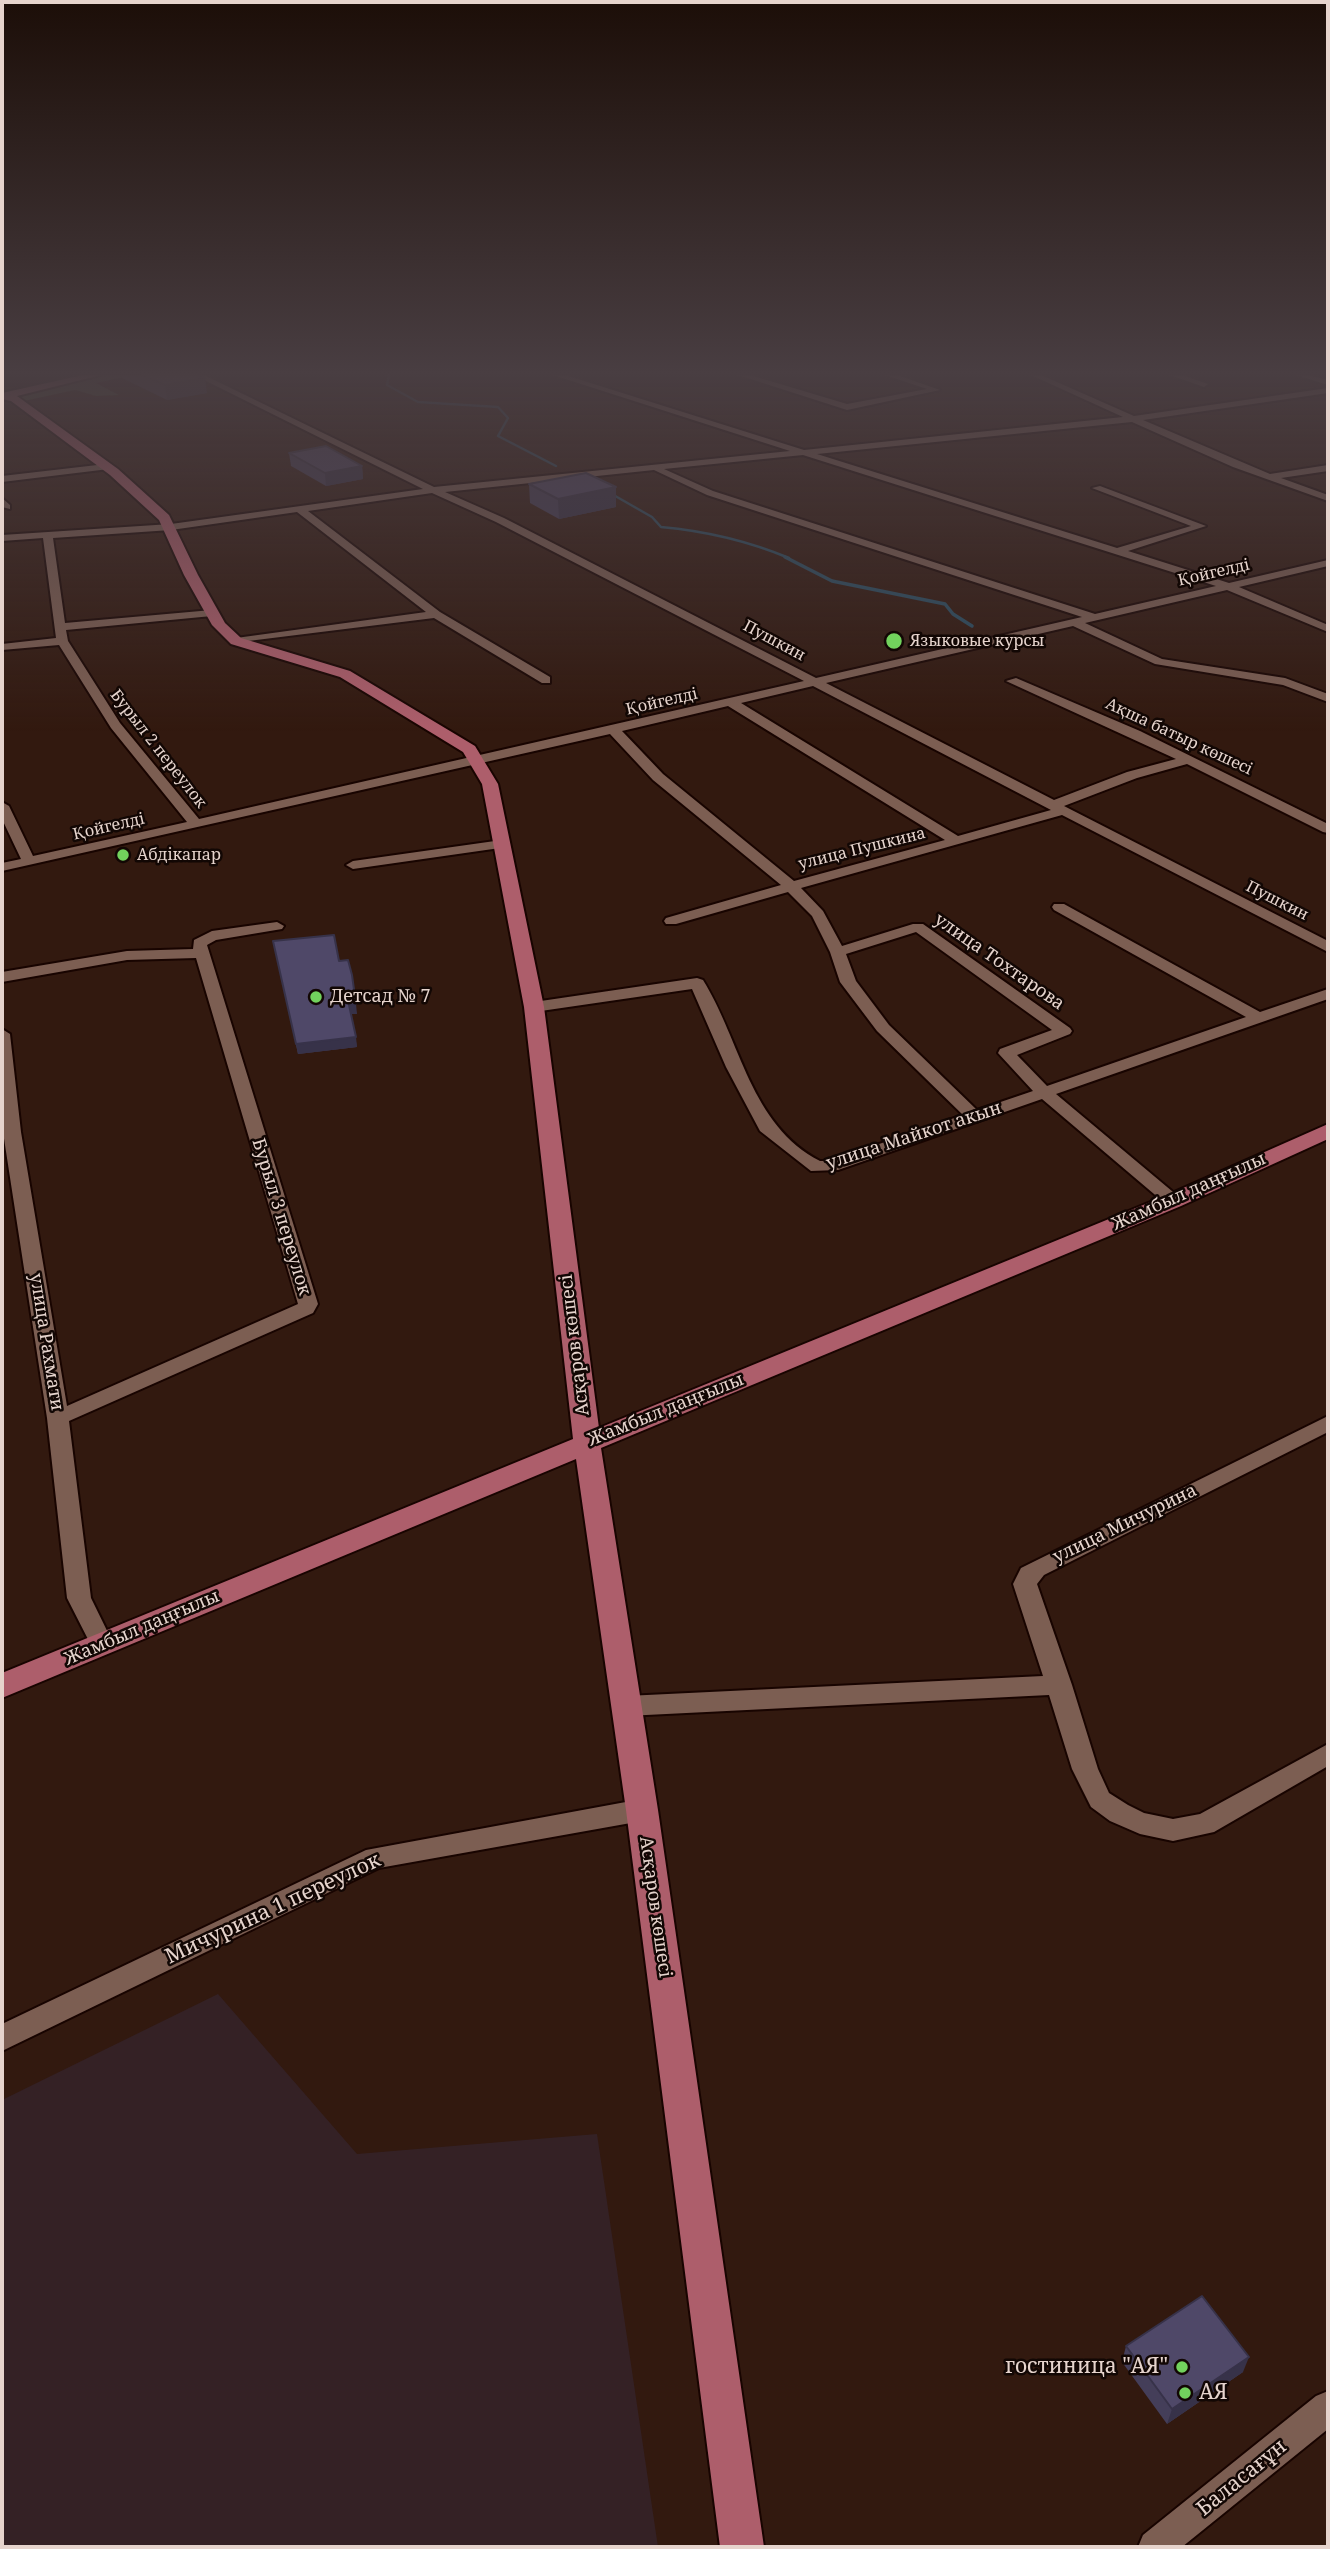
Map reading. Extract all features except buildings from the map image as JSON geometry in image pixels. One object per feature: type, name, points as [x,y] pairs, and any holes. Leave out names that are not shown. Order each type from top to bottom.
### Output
[{"type":"main road","points":[[137,494],[165,518],[212,613],[219,625],[236,641]]},
{"type":"main road","name":"Асқаров көшесі","points":[[236,641],[345,674],[469,749],[490,783],[534,1007],[587,1443],[642,1810],[742,2547]]},
{"type":"main road","name":"Жамбыл даңғылы","points":[[2,1686],[1173,1201],[1325,1135]]},
{"type":"street","points":[[2,537],[171,527],[403,494]]},
{"type":"street","name":"Пушкин","points":[[442,494],[500,520],[1328,947]]},
{"type":"street","points":[[713,494],[1094,617]]},
{"type":"street","points":[[933,494],[1228,586],[1328,629]]},
{"type":"street","points":[[1113,494],[1201,526],[1118,551]]},
{"type":"street","points":[[298,508],[436,614],[546,680]]},
{"type":"street","name":"Бурыл 2 переулок","points":[[48,535],[62,641],[115,725],[196,824]]},
{"type":"street","name":"Қойгелді","points":[[2,867],[477,761],[1328,563]]},
{"type":"street","points":[[61,627],[212,613]]},
{"type":"street","points":[[236,641],[436,614]]},
{"type":"street","points":[[1073,622],[1159,662],[1285,682],[1328,698]]},
{"type":"street","points":[[2,648],[62,641]]},
{"type":"street","name":"Ақша батыр көшесі","points":[[1012,681],[1136,734],[1328,829]]},
{"type":"street","points":[[730,702],[958,842]]},
{"type":"street","points":[[613,729],[658,777],[790,885],[818,914],[838,952],[848,982],[883,1028],[975,1116]]},
{"type":"street","name":"улица Пушкина","points":[[671,922],[790,885],[958,842],[1058,807],[1132,775],[1187,760]]},
{"type":"street","points":[[2,806],[29,861]]},
{"type":"street","points":[[353,865],[502,844]]},
{"type":"street","points":[[1059,907],[1259,1018]]},
{"type":"street","points":[[2,977],[124,956],[178,951],[202,954],[198,943],[202,940],[277,926]]},
{"type":"street","name":"улица Тохтарова","points":[[838,952],[918,927],[1064,1031],[1006,1053],[1046,1094],[1173,1201]]},
{"type":"street","name":"Бурыл 3 переулок","points":[[58,1419],[302,1311],[308,1304],[202,954]]},
{"type":"street","name":"улица Майкот акын","points":[[534,1007],[697,983],[734,1067],[766,1127],[817,1167],[832,1166],[1046,1094],[1328,994]]},
{"type":"street","name":"улица Рахмати","points":[[2,1034],[7,1133],[58,1419],[79,1598],[102,1645]]},
{"type":"street","name":"улица Мичурина","points":[[1328,1423],[1029,1574],[1025,1589],[1060,1685],[1085,1769],[1100,1800],[1119,1813],[1140,1823],[1173,1830],[1205,1824],[1328,1754]]},
{"type":"street","points":[[626,1706],[1060,1685]]},
{"type":"street","name":"Мичурина 1 переулок","points":[[2,2038],[375,1858],[642,1810]]},
{"type":"street","name":"Баласағұн","points":[[1155,2547],[1328,2408]]},
{"type":"shaded area","points":[[218,1994],[357,2154],[597,2134],[658,2547],[2,2547],[2,2100]]},
{"type":"waterway","points":[[612,494],[652,517],[661,527],[726,538],[789,558]]},
{"type":"waterway","points":[[785,557],[832,581],[945,604],[953,614],[972,626]]},
{"type":"place","name":"Языковые курсы","points":[[894,641]]},
{"type":"place","name":"Абдiкапар","points":[[123,855]]},
{"type":"place","name":"Детсад № 7","points":[[316,997]]},
{"type":"place","name":"гостиница \"АЯ\"","points":[[1182,2367]]},
{"type":"place","name":"АЯ","points":[[1185,2393]]}]
